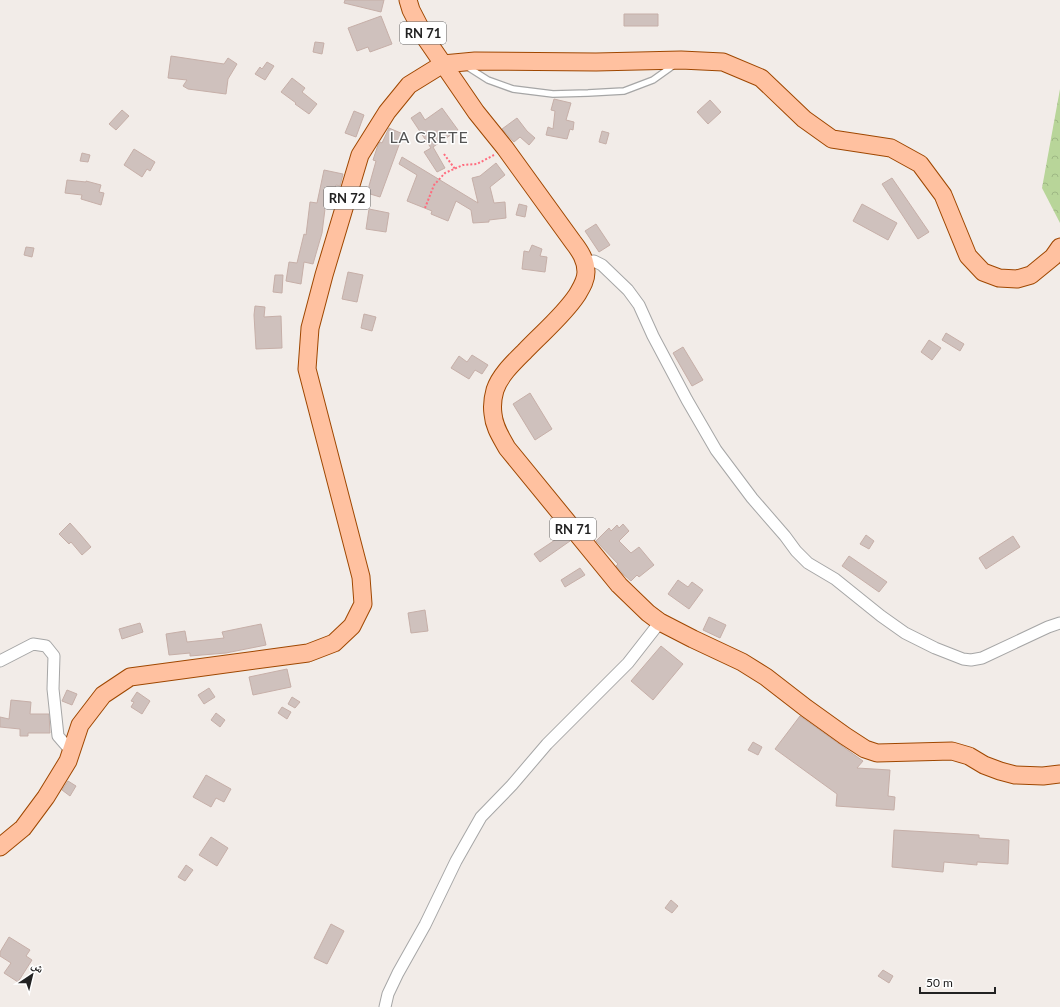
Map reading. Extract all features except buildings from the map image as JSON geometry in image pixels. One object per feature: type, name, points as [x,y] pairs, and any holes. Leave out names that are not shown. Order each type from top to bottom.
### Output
[{"type":"main road","name":"RN 71","points":[[408,0],[411,10],[426,39],[452,63],[476,112],[505,148],[574,242],[585,262],[585,280],[570,305],[513,362],[502,376],[495,390],[493,414],[497,429],[507,448],[619,585],[648,613],[660,622],[742,662],[766,677],[806,708],[865,749],[877,753],[952,751],[969,756],[1000,772],[1015,775],[1043,776],[1060,774]]},
{"type":"main road","name":"RN 72","points":[[0,847],[23,828],[46,797],[68,761],[80,725],[103,695],[130,677],[308,653],[334,643],[352,626],[363,604],[361,577],[307,369],[310,328],[324,274],[360,155],[386,112],[409,85],[452,63],[476,61],[596,62],[681,60],[723,62],[761,78],[804,119],[832,139],[890,148],[920,164],[943,195],[968,256],[983,272],[999,278],[1017,279],[1031,275],[1060,248]]},
{"type":"street","points":[[585,262],[594,261],[602,265],[628,290],[639,305],[653,336],[716,450],[752,498],[796,551],[808,563],[836,579],[905,633],[935,648],[963,659],[971,660],[982,658],[1048,627],[1060,623]]},
{"type":"street","points":[[385,1007],[388,994],[398,972],[425,925],[456,861],[481,817],[512,785],[546,744],[628,663],[660,622]]},
{"type":"street","points":[[0,661],[32,644],[46,646],[54,656],[53,689],[58,736],[71,751]]},
{"type":"lane","points":[[452,63],[488,80],[513,89],[553,94],[624,91],[653,80],[681,60]]},
{"type":"path","points":[[425,208],[434,185],[445,173],[463,165],[477,164],[505,148]]},
{"type":"path","points":[[444,154],[455,169]]},
{"type":"green space","points":[[1060,89],[1060,223],[1042,188]]},
{"type":"district","name":"LA CRETE","points":[[429,136]]}]
